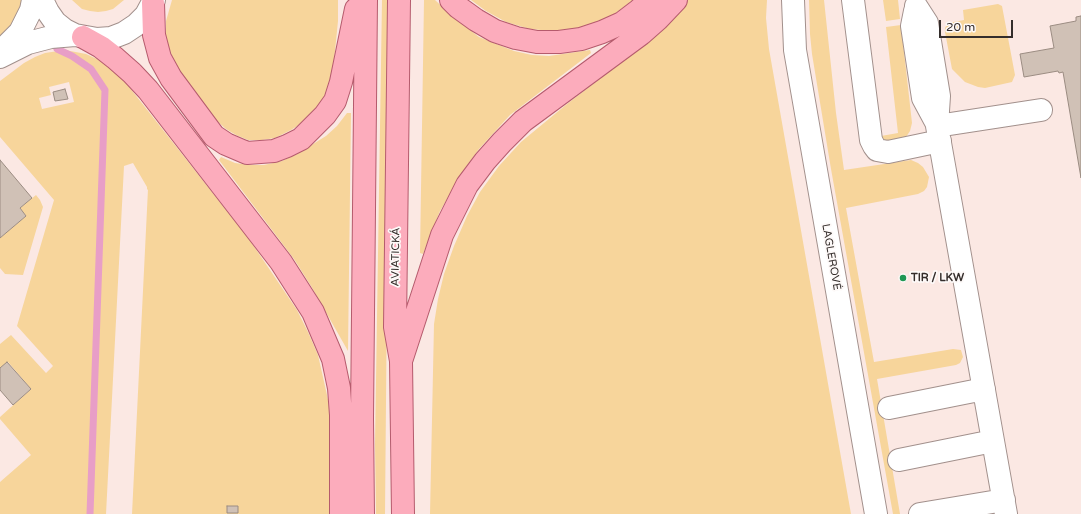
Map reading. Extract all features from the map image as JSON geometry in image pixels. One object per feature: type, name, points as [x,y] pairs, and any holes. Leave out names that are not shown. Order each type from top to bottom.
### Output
[{"type":"main road","points":[[153,1],[154,35],[160,58],[171,78],[214,136],[226,144],[248,153],[274,151],[287,146],[301,139],[325,115],[335,100],[341,82],[357,0]]},
{"type":"main road","points":[[363,514],[362,411],[366,0]]},
{"type":"main road","name":"AVIATICKÁ","points":[[400,0],[395,327],[401,361],[402,514]]},
{"type":"main road","points":[[451,0],[476,20],[495,31],[516,38],[537,42],[559,42],[581,39],[622,23],[650,0]]},
{"type":"main road","points":[[401,361],[442,235],[467,185],[485,161],[523,121],[641,34],[676,0]]},
{"type":"main road","points":[[79,36],[115,58],[148,90],[281,262],[312,312],[333,359],[339,388],[341,415],[341,514]]},
{"type":"street","points":[[0,52],[20,32],[31,10],[33,0]]},
{"type":"street","points":[[42,0],[55,22],[65,30],[79,36]]},
{"type":"street","name":"LAGLEROVÉ","points":[[793,0],[795,50],[876,514]]},
{"type":"street","points":[[853,0],[871,140],[878,150],[888,152],[938,133],[1042,110]]},
{"type":"street","points":[[0,57],[28,44],[51,37],[79,36],[97,39],[111,38],[124,33],[136,25],[146,15],[153,1]]},
{"type":"street","points":[[915,3],[912,26],[924,98],[938,133],[1005,507],[920,514]]},
{"type":"street","points":[[889,408],[984,389]]},
{"type":"street","points":[[899,460],[993,441]]},
{"type":"shaded area","points":[[0,0],[23,0],[15,23],[0,40]]},
{"type":"shaded area","points":[[72,0],[124,0],[113,9],[98,12],[82,9]]},
{"type":"shaded area","points":[[172,0],[338,0],[338,21],[333,71],[328,90],[315,112],[305,121],[275,138],[248,140],[226,129],[206,111],[181,75],[172,56],[166,40],[166,21]]},
{"type":"shaded area","points":[[382,0],[391,0],[385,514],[376,514],[375,444]]},
{"type":"shaded area","points":[[424,0],[435,0],[479,37],[514,51],[532,55],[549,56],[590,50],[591,53],[510,115],[479,149],[466,167],[440,211],[423,254],[420,253]]},
{"type":"shaded area","points":[[471,0],[633,0],[613,15],[593,24],[575,29],[552,31],[530,29],[506,22],[486,11]]},
{"type":"shaded area","points":[[687,0],[767,0],[766,18],[769,49],[851,514],[430,514],[434,324],[444,274],[467,216],[480,192],[499,166],[521,142],[567,104],[649,41],[679,11]]},
{"type":"shaded area","points":[[809,0],[824,0],[836,113],[844,170],[911,160],[923,167],[929,177],[927,187],[924,191],[918,194],[846,208],[874,362],[953,349],[961,350],[963,357],[960,363],[956,365],[877,379],[900,514],[893,514],[831,169],[812,54]]},
{"type":"shaded area","points":[[883,0],[898,0],[900,19],[886,21]]},
{"type":"shaded area","points":[[998,4],[1002,6],[1015,75],[1012,82],[985,88],[978,87],[965,82],[952,69],[945,28],[948,23],[964,20],[963,10]]},
{"type":"shaded area","points":[[901,25],[912,123],[910,131],[902,141],[892,143],[883,140],[881,136],[898,133],[886,27]]},
{"type":"shaded area","points":[[65,50],[86,54],[109,66],[126,83],[249,239],[297,310],[318,355],[329,404],[331,514],[132,514],[148,189],[147,190],[147,187],[133,163],[124,166],[106,514],[0,514],[0,482],[31,455],[0,419],[0,417],[31,389],[8,362],[0,368],[0,344],[11,335],[46,373],[53,366],[17,326],[54,200],[0,137],[0,81],[24,63],[45,53]],"holes":[[[69,82],[74,102],[42,109],[39,98],[51,95],[49,87]],[[227,506],[238,506],[238,513],[227,513]]]},
{"type":"shaded area","points":[[347,113],[351,113],[348,351],[294,259],[219,160],[221,157],[235,163],[249,165],[264,165],[282,161],[297,154],[326,136],[337,126]]},
{"type":"shaded area","points":[[36,195],[43,207],[23,275],[5,274],[0,268],[0,238],[26,216],[20,208]]},
{"type":"building","points":[[1081,16],[1081,178],[1063,72],[1059,73],[1058,71],[1024,77],[1020,54],[1054,48],[1050,26],[1076,21],[1076,17]]},
{"type":"building","points":[[65,89],[68,99],[55,101],[53,92]]},
{"type":"building","points":[[0,160],[32,198],[20,208],[26,216],[0,238]]},
{"type":"building","points":[[7,362],[31,389],[13,405],[0,390],[0,368]]},
{"type":"building","points":[[227,506],[238,506],[238,513],[227,513]]},
{"type":"waterway","points":[[57,49],[72,56],[91,69],[105,90],[90,514]]},
{"type":"place","name":"TIR / LKW","points":[[903,278]]}]
